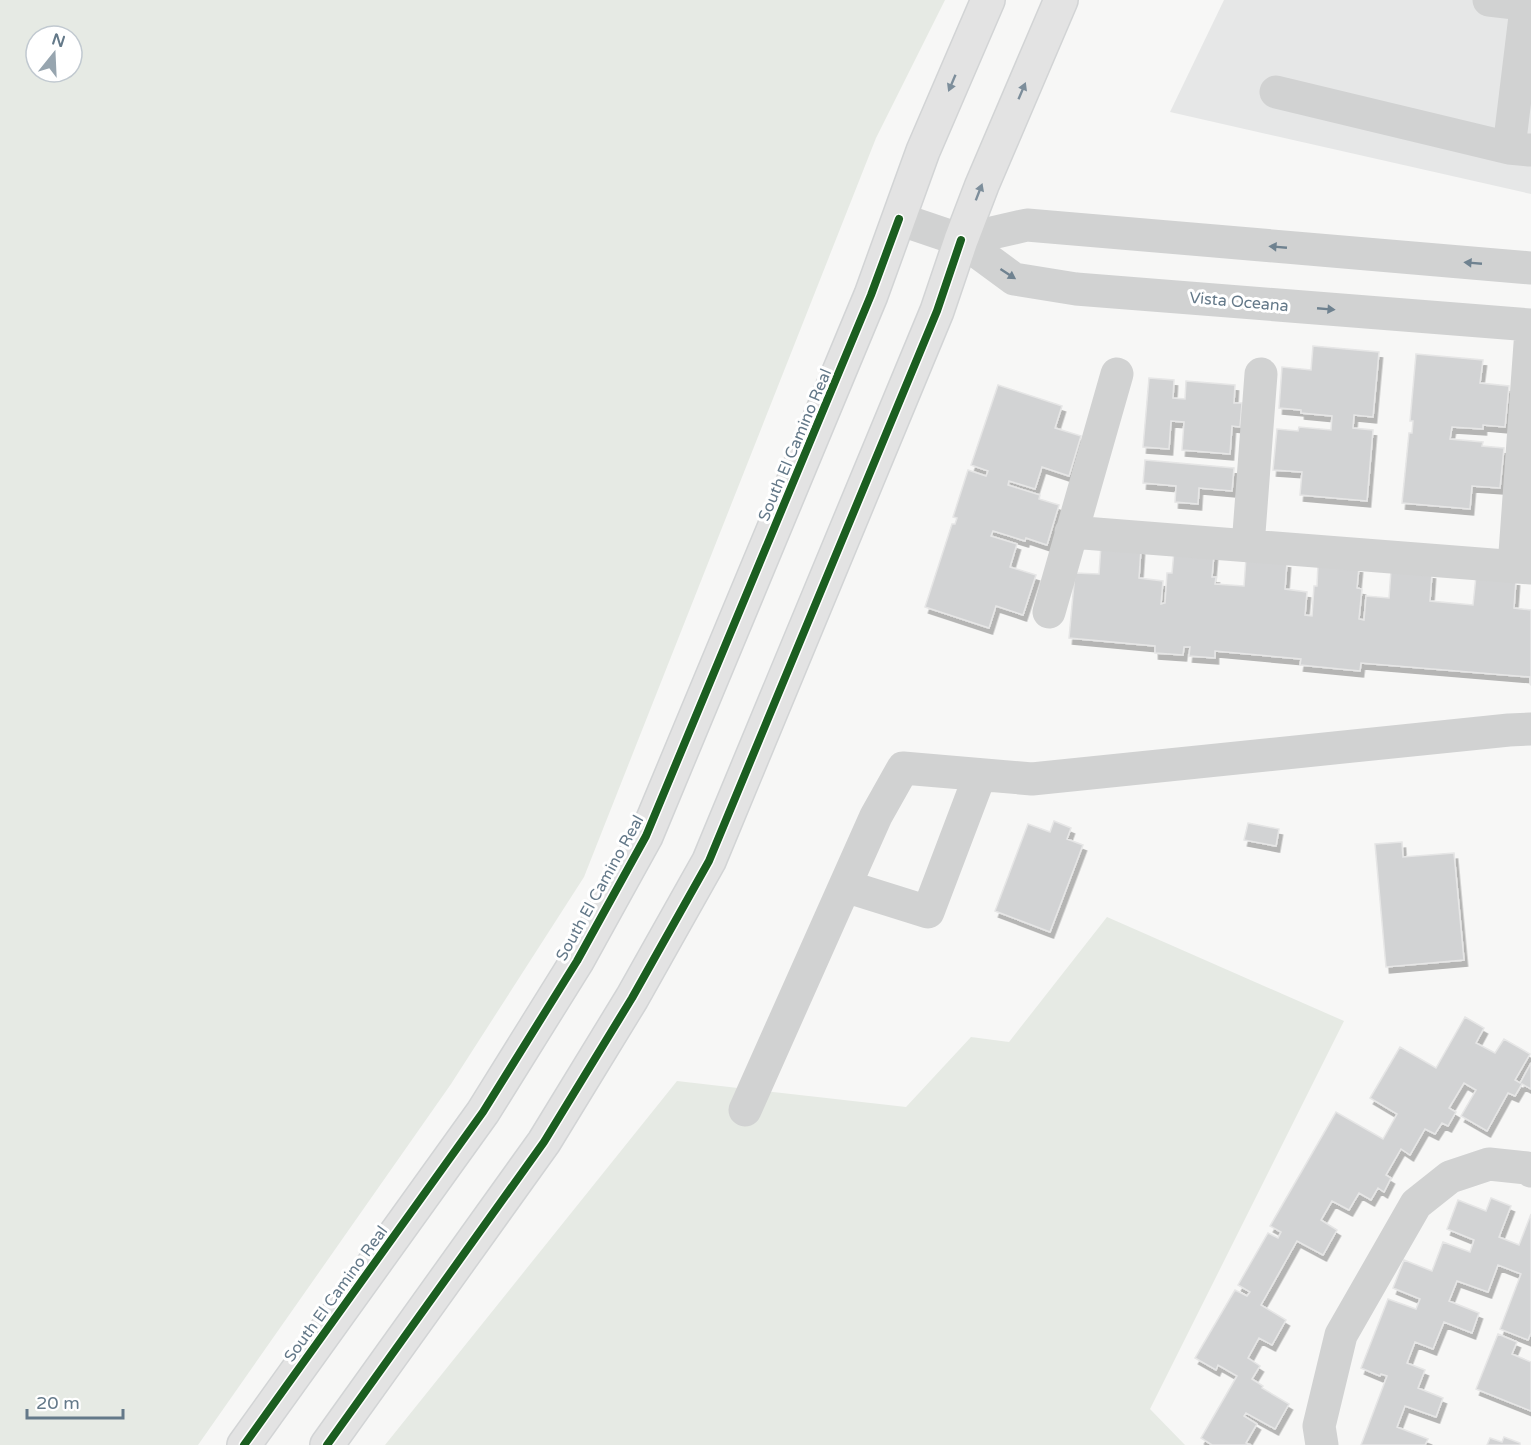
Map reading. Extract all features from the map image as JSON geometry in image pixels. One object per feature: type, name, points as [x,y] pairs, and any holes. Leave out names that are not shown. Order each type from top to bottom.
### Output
[{"type":"main road","name":"South El Camino Real","points":[[244,1445],[483,1112],[577,961],[646,836],[871,295],[923,151],[988,0]]},
{"type":"main road","points":[[327,1445],[544,1142],[632,998],[709,861],[937,311],[982,185],[1061,0]]},
{"type":"street","points":[[1276,92],[1520,149],[1528,3],[1489,0]]},
{"type":"street","name":"Vista Oceana","points":[[899,219],[961,240],[1014,279],[1076,289],[1531,328]]},
{"type":"street","points":[[961,240],[1027,225],[1531,268]]},
{"type":"street","points":[[1071,532],[1523,568],[1531,328]]},
{"type":"street","points":[[1048,612],[1117,374]]},
{"type":"street","points":[[1248,546],[1261,374]]},
{"type":"street","points":[[745,1110],[876,816],[903,768],[1032,779],[1531,729]]},
{"type":"street","points":[[845,886],[928,912],[980,775]]},
{"type":"street","points":[[1322,1445],[1319,1426],[1341,1335],[1416,1204],[1450,1177],[1489,1164],[1527,1168],[1531,1171]]},
{"type":"shaded area","points":[[0,0],[945,0],[876,138],[584,877],[451,1084],[198,1445],[0,1445]]},
{"type":"shaded area","points":[[1224,0],[1531,0],[1531,194],[1170,112]]},
{"type":"shaded area","points":[[1107,917],[1344,1021],[1150,1409],[1185,1445],[385,1445],[677,1081],[906,1107],[971,1037],[1009,1042]]},
{"type":"building","points":[[1313,346],[1379,352],[1373,417],[1354,415],[1353,428],[1373,430],[1367,501],[1300,495],[1302,472],[1273,470],[1277,429],[1298,431],[1299,427],[1331,430],[1332,416],[1279,408],[1282,367],[1311,370]]},
{"type":"building","points":[[1416,354],[1483,360],[1480,383],[1509,386],[1505,427],[1483,425],[1483,429],[1452,427],[1450,439],[1483,442],[1482,446],[1504,448],[1500,488],[1472,486],[1470,509],[1402,503],[1409,433],[1412,433],[1413,421],[1410,421]]},
{"type":"building","points":[[1149,378],[1174,380],[1173,398],[1185,399],[1186,381],[1235,385],[1234,403],[1242,403],[1240,427],[1232,426],[1230,454],[1182,450],[1184,422],[1171,421],[1169,449],[1143,447]]},
{"type":"building","points":[[998,385],[1062,406],[1055,428],[1081,436],[1069,476],[1042,467],[1035,489],[1009,481],[1008,485],[1040,495],[1039,499],[1059,505],[1047,545],[993,531],[991,536],[1017,544],[1010,567],[1036,575],[1023,615],[996,606],[989,628],[925,607],[952,524],[955,524],[957,518],[953,517],[968,470],[986,476],[988,471],[971,465]]},
{"type":"building","points":[[1145,460],[1234,468],[1232,491],[1199,488],[1198,504],[1175,502],[1176,486],[1143,483]]},
{"type":"building","points":[[1101,545],[1141,549],[1139,578],[1163,581],[1161,604],[1165,603],[1167,573],[1172,573],[1174,551],[1214,554],[1212,577],[1216,577],[1215,584],[1244,586],[1246,558],[1287,562],[1285,589],[1307,592],[1305,615],[1312,616],[1318,563],[1359,567],[1357,588],[1362,589],[1359,619],[1364,620],[1366,596],[1389,598],[1391,570],[1432,573],[1430,601],[1473,605],[1476,576],[1516,580],[1514,608],[1531,610],[1531,685],[1530,677],[1361,663],[1360,671],[1300,665],[1301,659],[1215,651],[1215,658],[1189,656],[1190,647],[1184,647],[1183,655],[1155,653],[1155,646],[1069,638],[1075,573],[1099,574]]},
{"type":"building","points":[[1054,821],[1071,828],[1067,839],[1083,845],[1050,932],[995,911],[1028,824],[1050,832]]},
{"type":"building","points":[[1248,823],[1279,829],[1276,846],[1244,840]]},
{"type":"building","points":[[1402,842],[1403,857],[1454,853],[1464,960],[1386,967],[1375,844]]},
{"type":"building","points":[[1465,1017],[1484,1028],[1476,1043],[1495,1053],[1504,1039],[1530,1054],[1515,1080],[1520,1083],[1531,1063],[1531,1089],[1522,1084],[1515,1096],[1508,1093],[1487,1131],[1461,1116],[1476,1090],[1464,1083],[1449,1108],[1456,1112],[1448,1126],[1442,1123],[1435,1134],[1425,1129],[1410,1155],[1401,1149],[1386,1175],[1391,1178],[1384,1192],[1378,1188],[1371,1200],[1359,1193],[1349,1210],[1332,1201],[1321,1220],[1337,1230],[1323,1255],[1297,1241],[1261,1305],[1286,1320],[1272,1345],[1259,1338],[1248,1358],[1260,1366],[1252,1379],[1263,1386],[1262,1388],[1289,1404],[1275,1429],[1246,1413],[1244,1416],[1257,1424],[1246,1443],[1251,1445],[1212,1445],[1201,1438],[1237,1376],[1218,1365],[1216,1370],[1195,1358],[1235,1290],[1247,1296],[1250,1292],[1238,1285],[1268,1233],[1278,1238],[1281,1232],[1270,1226],[1336,1112],[1383,1139],[1397,1114],[1370,1098],[1400,1047],[1436,1068]]},
{"type":"building","points":[[1491,1198],[1511,1206],[1499,1237],[1519,1245],[1531,1214],[1531,1333],[1528,1340],[1500,1329],[1521,1274],[1498,1265],[1488,1292],[1457,1281],[1449,1301],[1479,1313],[1472,1333],[1444,1322],[1433,1349],[1415,1342],[1407,1363],[1425,1370],[1418,1388],[1443,1398],[1436,1417],[1405,1406],[1397,1427],[1428,1439],[1425,1445],[1361,1445],[1387,1376],[1381,1374],[1380,1376],[1361,1368],[1388,1299],[1416,1309],[1420,1299],[1393,1288],[1404,1260],[1432,1271],[1443,1242],[1470,1252],[1474,1240],[1447,1229],[1458,1200],[1486,1211]]},
{"type":"building","points":[[1498,1334],[1517,1342],[1512,1354],[1531,1362],[1531,1411],[1476,1389]]},
{"type":"building","points":[[1504,1437],[1520,1445],[1487,1445],[1490,1438],[1502,1442]]},
{"type":"cycle path","points":[[244,1445],[483,1112],[577,961],[646,836],[871,295],[899,219]]},
{"type":"cycle path","points":[[327,1445],[544,1142],[632,998],[709,861],[937,311],[961,240]]}]
